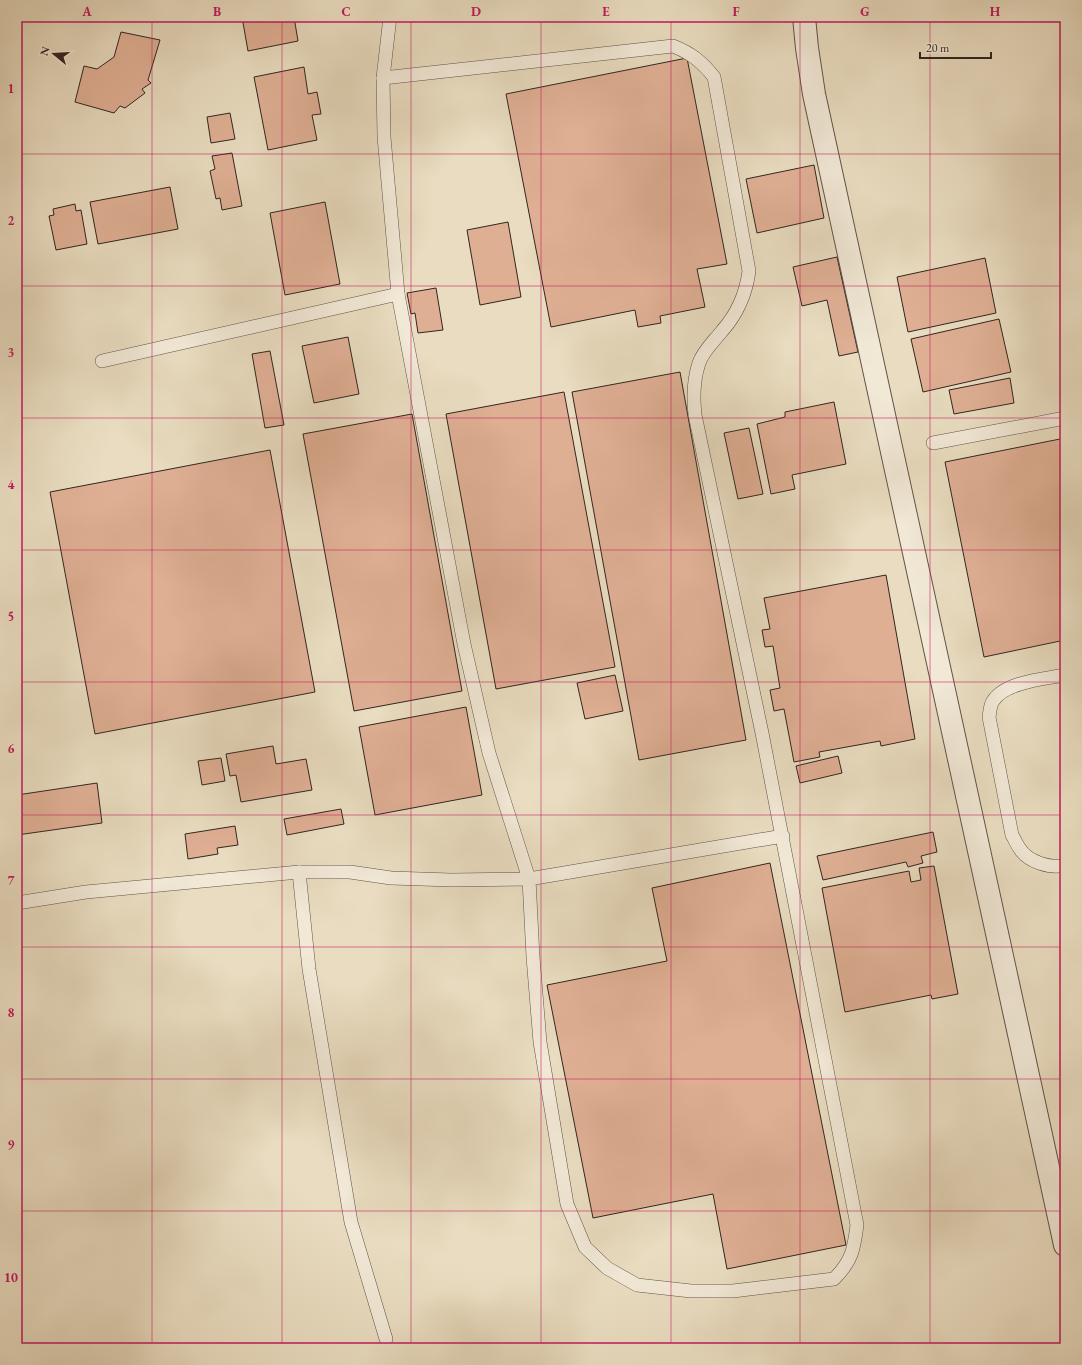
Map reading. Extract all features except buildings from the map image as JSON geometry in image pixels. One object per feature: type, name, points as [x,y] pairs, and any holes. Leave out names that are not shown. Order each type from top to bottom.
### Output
[{"type":"street","points":[[804,17],[814,94],[1065,1245]]},
{"type":"lane","points":[[383,78],[673,46],[688,52],[702,62],[714,77],[749,271],[747,287],[737,311],[711,343],[699,362],[693,389],[695,415],[783,836],[857,1225],[853,1253],[846,1267],[834,1279],[733,1291],[691,1291],[637,1285],[607,1268],[585,1246],[567,1204],[540,1042],[533,957],[529,878],[489,753],[464,644],[398,294],[384,137],[383,78],[390,17]]},
{"type":"lane","points":[[102,361],[398,294]]},
{"type":"lane","points":[[933,443],[1065,418]]},
{"type":"lane","points":[[1065,675],[1019,684],[1002,691],[992,702],[988,717],[1012,836],[1020,851],[1036,862],[1059,866],[1065,865]]},
{"type":"lane","points":[[17,903],[86,892],[298,872],[350,872],[392,878],[451,880],[529,878],[783,836]]},
{"type":"lane","points":[[298,872],[309,968],[351,1222],[386,1339]]}]
